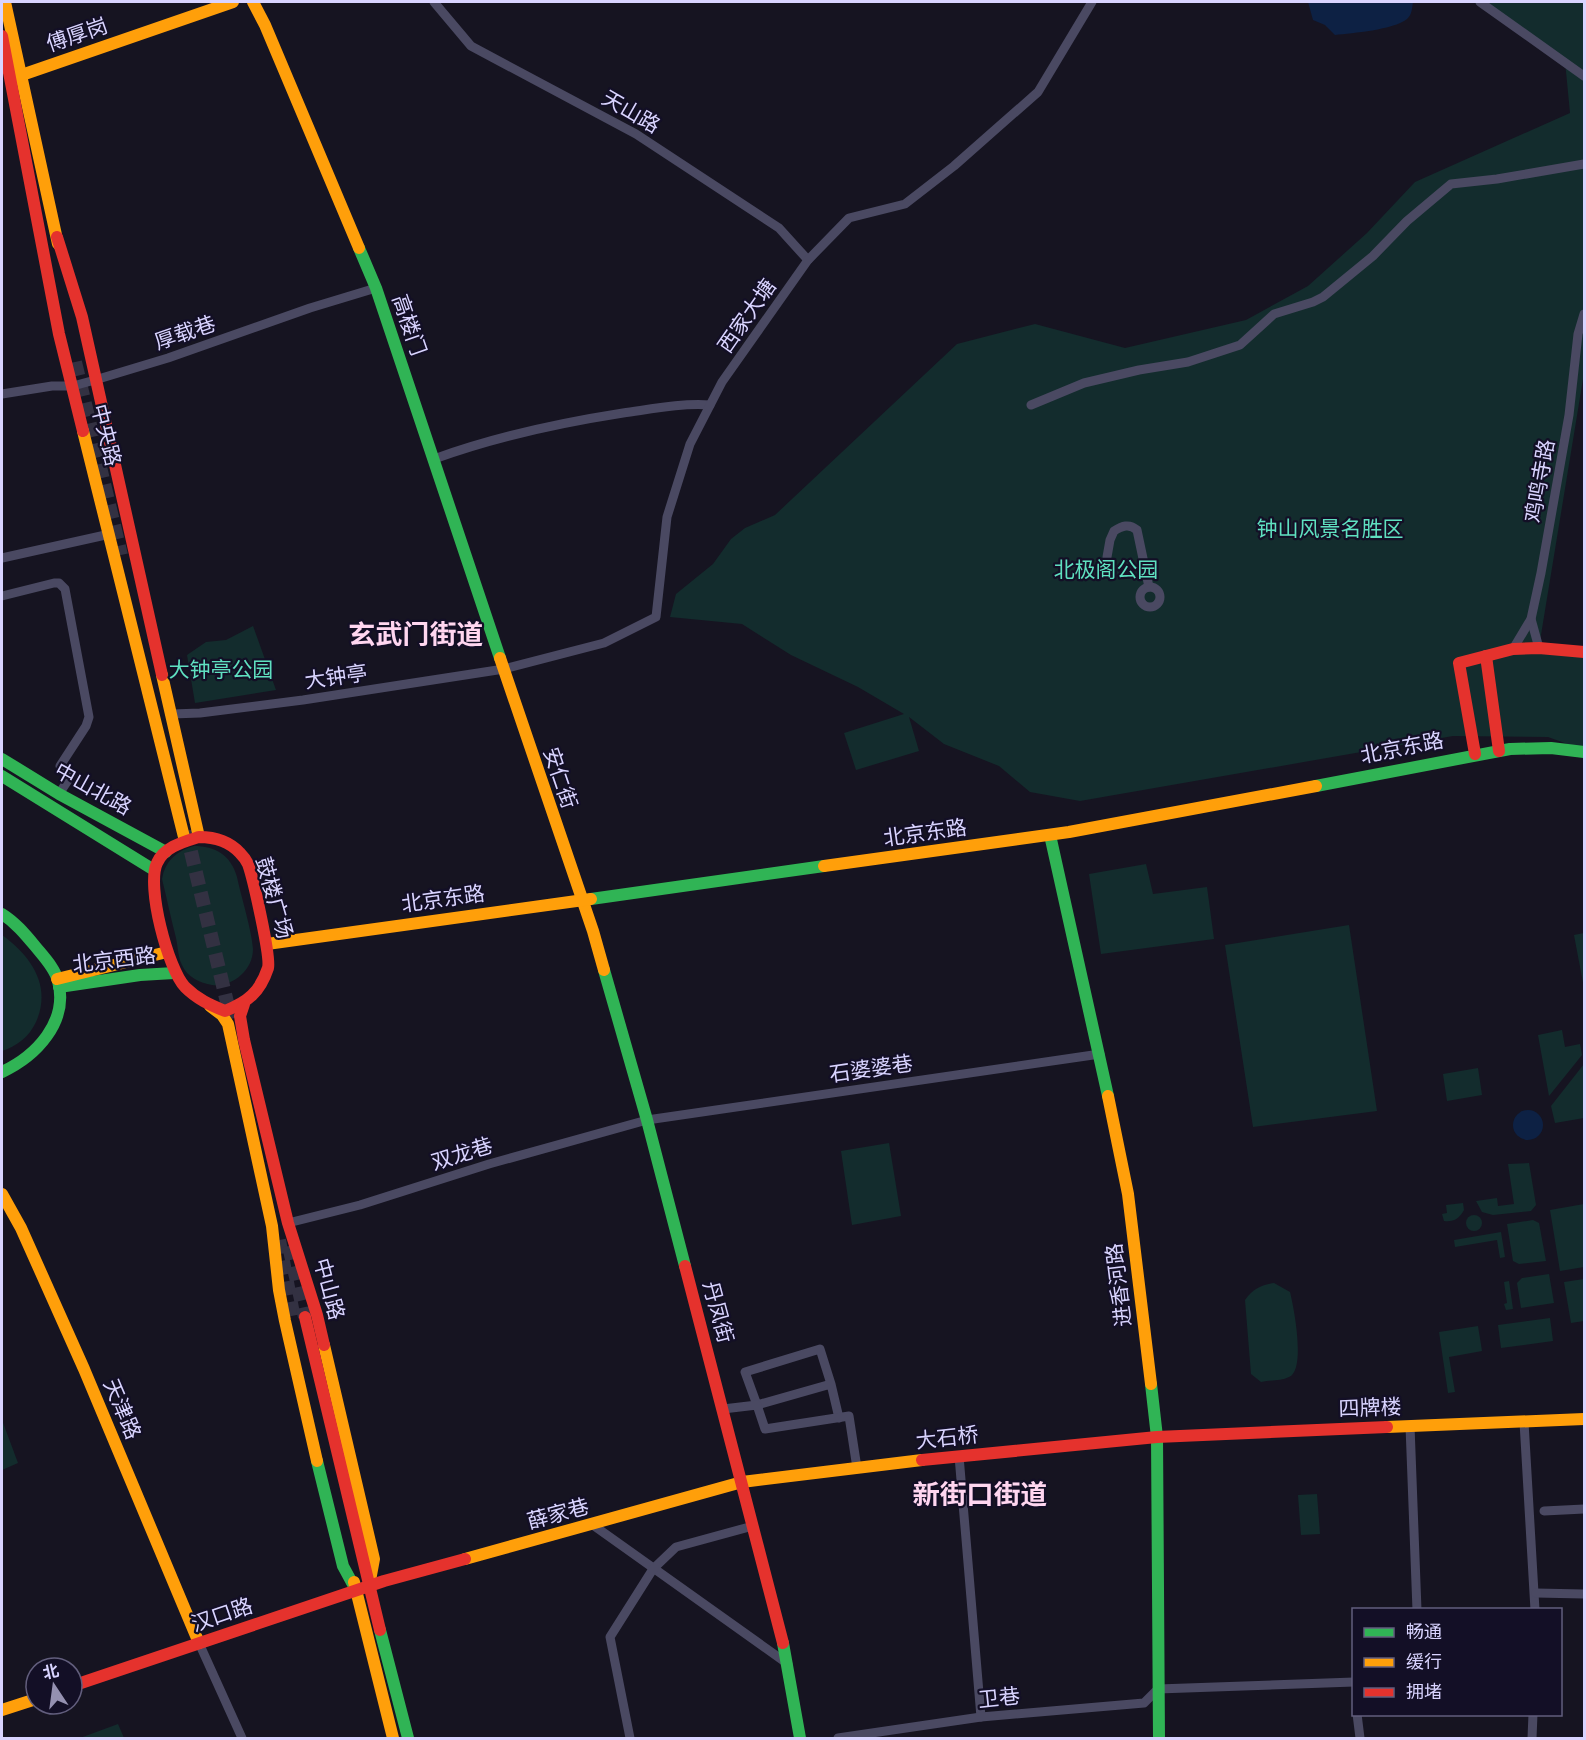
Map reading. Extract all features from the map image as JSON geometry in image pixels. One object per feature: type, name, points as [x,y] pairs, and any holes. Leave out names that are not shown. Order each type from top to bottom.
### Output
[{"type":"main road","name":"中央路","points":[[5,2],[12,78],[59,334],[185,841]]},
{"type":"main road","name":"傅厚岗","points":[[12,78],[233,2]]},
{"type":"main road","name":"高楼门","points":[[253,2],[265,25],[376,288],[504,669]]},
{"type":"main road","name":"中央路","points":[[2,36],[79,361],[57,237]]},
{"type":"main road","name":"中央路","points":[[12,78],[82,317],[94,380],[200,837]]},
{"type":"main road","points":[[1475,754],[1459,663],[1513,649],[1539,648],[1584,652]]},
{"type":"main road","points":[[1486,656],[1499,751]]},
{"type":"main road","name":"安仁街","points":[[504,669],[554,821],[583,899]]},
{"type":"main road","name":"北京东路","points":[[267,944],[1050,835],[1475,754],[1533,747],[1584,752]]},
{"type":"main road","name":"中山北路","points":[[2,759],[59,794],[166,852]]},
{"type":"main road","name":"中山北路","points":[[2,776],[154,870]]},
{"type":"main road","name":"进香河路","points":[[1050,835],[1100,1054],[1128,1194],[1156,1437],[1159,1738]]},
{"type":"main road","name":"鼓楼广场","points":[[154,870],[166,852],[185,841],[200,837],[223,840],[236,848],[243,856],[248,864],[269,956],[260,986],[244,1005]]},
{"type":"main road","points":[[154,870],[154,892],[174,973],[183,986],[222,1015],[228,1024],[272,1226],[279,1290],[304,1408],[343,1566],[356,1590],[393,1738]]},
{"type":"main road","name":"丹凤街","points":[[583,899],[647,1120],[742,1482],[788,1664],[800,1738]]},
{"type":"main road","points":[[2,914],[26,935],[58,983],[59,1004],[50,1031],[41,1045],[23,1061],[2,1072]]},
{"type":"main road","name":"北京西路","points":[[58,983],[167,952]]},
{"type":"main road","name":"北京西路","points":[[58,983],[174,973]]},
{"type":"main road","points":[[210,1006],[225,1011],[244,1005]]},
{"type":"main road","name":"中山路","points":[[244,1005],[240,1016],[241,1023],[288,1222],[317,1315],[374,1559],[369,1586]]},
{"type":"main road","name":"天津路","points":[[2,1194],[21,1228],[79,1358],[199,1643]]},
{"type":"main road","name":"中山路","points":[[356,1590],[324,1459],[300,1318],[408,1738]]},
{"type":"main road","name":"四牌楼","points":[[1156,1437],[1584,1419]]},
{"type":"main road","name":"大石桥","points":[[742,1482],[959,1456],[1156,1437]]},
{"type":"main road","name":"薛家巷","points":[[384,1581],[742,1482]]},
{"type":"main road","name":"汉口路","points":[[84,1682],[384,1581]]},
{"type":"main road","points":[[2,1710],[24,1703]]},
{"type":"street","name":"天山路","points":[[434,2],[471,46],[636,134],[779,228],[808,260]]},
{"type":"street","name":"西家大塘","points":[[504,669],[604,642],[656,617],[667,517],[690,444],[722,382],[808,260],[849,218],[905,204],[954,166],[1038,92],[1092,2]]},
{"type":"street","points":[[1480,2],[1584,76]]},
{"type":"street","points":[[1031,405],[1084,383],[1139,370],[1188,362],[1240,345],[1274,314],[1323,297],[1373,256],[1407,220],[1451,184],[1584,164]]},
{"type":"street","name":"厚载巷","points":[[2,394],[51,386],[73,386],[168,358],[310,308],[376,288]]},
{"type":"street","name":"鸡鸣寺路","points":[[1513,649],[1531,619],[1569,415],[1578,334],[1584,314]]},
{"type":"street","points":[[434,459],[455,451],[566,422],[688,404],[710,405]]},
{"type":"street","points":[[1107,557],[1114,531],[1125,525],[1132,526],[1137,530],[1149,587]]},
{"type":"street","points":[[2,558],[110,534]]},
{"type":"street","points":[[2,596],[54,583],[59,583],[65,590],[89,717],[86,726],[60,766],[72,774],[59,794]]},
{"type":"street","points":[[1531,619],[1539,648]]},
{"type":"street","name":"大钟亭","points":[[172,714],[303,700],[504,669]]},
{"type":"street","name":"石婆婆巷","points":[[647,1120],[1100,1054]]},
{"type":"street","name":"双龙巷","points":[[288,1222],[360,1205],[489,1164],[647,1120]]},
{"type":"street","points":[[839,1418],[820,1349],[745,1372],[765,1429],[839,1418],[849,1416],[857,1468]]},
{"type":"street","points":[[723,1409],[757,1404],[831,1384]]},
{"type":"street","points":[[1524,1422],[1535,1608]]},
{"type":"street","points":[[1410,1426],[1417,1608]]},
{"type":"street","points":[[959,1456],[981,1717]]},
{"type":"street","points":[[1544,1511],[1584,1509]]},
{"type":"street","points":[[593,1525],[788,1664]]},
{"type":"street","points":[[630,1738],[610,1637],[653,1569],[676,1547],[753,1526]]},
{"type":"street","points":[[1536,1593],[1584,1594]]},
{"type":"street","points":[[199,1643],[242,1738]]},
{"type":"street","points":[[1158,1689],[1352,1684]]},
{"type":"street","name":"卫巷","points":[[838,1738],[981,1717],[1144,1703],[1158,1689]]},
{"type":"street","points":[[1357,1716],[1360,1738]]},
{"type":"street","points":[[1532,1738],[1533,1716]]},
{"type":"green space","name":"北极阁公园","points":[[1473,2],[1584,2],[1584,373],[1539,647],[1584,651],[1584,750],[1548,737],[1453,736],[1080,801],[1030,792],[999,766],[944,744],[909,717],[919,751],[856,770],[844,733],[904,714],[858,687],[791,655],[742,624],[670,617],[676,594],[713,564],[731,539],[745,528],[775,515],[957,344],[1035,324],[1125,348],[1246,320],[1308,286],[1367,233],[1415,182],[1570,113],[1565,61]]},
{"type":"green space","name":"大钟亭公园","points":[[253,626],[276,690],[195,703],[187,655],[206,642],[226,640]]},
{"type":"green space","points":[[194,846],[215,850],[231,863],[237,877],[251,933],[252,957],[245,971],[234,980],[220,985],[199,981],[184,969],[162,879],[172,858]]},
{"type":"green space","points":[[1146,864],[1153,894],[1207,887],[1214,939],[1101,954],[1089,874]]},
{"type":"green space","points":[[1349,925],[1377,1111],[1253,1127],[1225,945]]},
{"type":"green space","points":[[1584,933],[1584,988],[1574,935]]},
{"type":"green space","points":[[2,935],[30,962],[40,984],[42,996],[36,1022],[30,1032],[18,1044],[2,1051]]},
{"type":"green space","points":[[1562,1030],[1565,1047],[1580,1044],[1582,1055],[1549,1096],[1538,1035]]},
{"type":"green space","points":[[1584,1064],[1584,1118],[1555,1123],[1551,1106]]},
{"type":"green space","points":[[1478,1068],[1482,1095],[1447,1101],[1443,1074]]},
{"type":"green space","points":[[889,1143],[901,1216],[852,1225],[841,1151]]},
{"type":"green space","points":[[1529,1163],[1536,1205],[1531,1211],[1493,1215],[1482,1212],[1476,1201],[1497,1198],[1498,1206],[1514,1204],[1508,1164]]},
{"type":"green space","points":[[1463,1203],[1464,1210],[1458,1218],[1444,1221],[1442,1214],[1447,1213],[1446,1205]]},
{"type":"green space","points":[[1584,1204],[1584,1267],[1560,1271],[1550,1210]]},
{"type":"green space","points":[[1474,1215],[1482,1223],[1474,1231],[1466,1223]]},
{"type":"green space","points":[[1533,1220],[1539,1223],[1546,1261],[1519,1264],[1513,1261],[1507,1224]]},
{"type":"green space","points":[[1501,1232],[1505,1257],[1500,1258],[1497,1240],[1455,1247],[1454,1240]]},
{"type":"green space","points":[[1549,1274],[1554,1303],[1521,1308],[1517,1283],[1522,1278]]},
{"type":"green space","points":[[1584,1279],[1584,1321],[1571,1323],[1564,1282]]},
{"type":"green space","points":[[1509,1281],[1513,1309],[1506,1310],[1504,1282]]},
{"type":"green space","points":[[1274,1283],[1290,1292],[1297,1338],[1297,1363],[1294,1372],[1289,1377],[1261,1382],[1251,1374],[1245,1300],[1258,1288]]},
{"type":"green space","points":[[1550,1318],[1553,1341],[1501,1348],[1498,1325]]},
{"type":"green space","points":[[1478,1326],[1482,1351],[1449,1357],[1455,1392],[1448,1393],[1439,1332]]},
{"type":"green space","points":[[2,1420],[18,1463],[2,1470]]},
{"type":"green space","points":[[1317,1494],[1320,1534],[1301,1535],[1298,1495]]},
{"type":"green space","points":[[118,1724],[124,1738],[80,1738]]},
{"type":"water","points":[[1308,2],[1413,2],[1410,15],[1401,23],[1335,35],[1325,25],[1313,20]]},
{"type":"water","points":[[1528,1110],[1534,1111],[1542,1119],[1542,1131],[1534,1139],[1528,1140],[1522,1139],[1514,1131],[1513,1125],[1514,1119],[1522,1111]]},
{"type":"tunnel","points":[[75,362],[121,555]]},
{"type":"tunnel","points":[[186,831],[231,1019]]},
{"type":"tunnel","points":[[279,1240],[294,1319]]},
{"type":"tunnel","points":[[289,1246],[305,1317]]},
{"type":"traffic: fast","points":[[359,248],[376,288],[500,658]]},
{"type":"traffic: fast","points":[[1316,786],[1510,749],[1551,748],[1584,752]]},
{"type":"traffic: fast","points":[[2,759],[59,794],[166,852]]},
{"type":"traffic: fast","points":[[2,776],[154,870]]},
{"type":"traffic: fast","points":[[1050,835],[1108,1096]]},
{"type":"traffic: fast","points":[[591,899],[824,866]]},
{"type":"traffic: fast","points":[[2,914],[20,929],[48,962],[58,981],[60,996],[59,1010],[47,1036],[27,1057],[2,1072]]},
{"type":"traffic: fast","points":[[604,970],[647,1120],[685,1266]]},
{"type":"traffic: fast","points":[[59,987],[140,975],[174,973]]},
{"type":"traffic: fast","points":[[1151,1384],[1157,1437],[1159,1738]]},
{"type":"traffic: fast","points":[[317,1461],[343,1566],[356,1590]]},
{"type":"traffic: fast","points":[[380,1630],[408,1738]]},
{"type":"traffic: fast","points":[[783,1643],[800,1738]]},
{"type":"traffic: slow","points":[[5,2],[58,244]]},
{"type":"traffic: slow","points":[[13,78],[233,2]]},
{"type":"traffic: slow","points":[[253,2],[265,25],[359,248]]},
{"type":"traffic: slow","points":[[83,431],[185,841]]},
{"type":"traffic: slow","points":[[500,658],[593,931],[604,970]]},
{"type":"traffic: slow","points":[[162,675],[199,837]]},
{"type":"traffic: slow","points":[[824,866],[1069,832],[1316,786]]},
{"type":"traffic: slow","points":[[267,944],[591,899]]},
{"type":"traffic: slow","points":[[57,979],[167,952]]},
{"type":"traffic: slow","points":[[210,1006],[222,1015],[228,1024],[272,1226],[285,1321],[317,1461]]},
{"type":"traffic: slow","points":[[1108,1096],[1128,1194],[1151,1384]]},
{"type":"traffic: slow","points":[[2,1194],[21,1228],[84,1369],[199,1643]]},
{"type":"traffic: slow","points":[[324,1345],[374,1559],[369,1586]]},
{"type":"traffic: slow","points":[[1387,1427],[1584,1419]]},
{"type":"traffic: slow","points":[[465,1559],[742,1482],[922,1460]]},
{"type":"traffic: slow","points":[[354,1582],[393,1738]]},
{"type":"traffic: slow","points":[[2,1710],[24,1703]]},
{"type":"traffic: jam","points":[[2,36],[59,334],[83,431]]},
{"type":"traffic: jam","points":[[57,237],[82,317],[162,675]]},
{"type":"traffic: jam","points":[[1475,754],[1459,663],[1513,649],[1539,648],[1584,652]]},
{"type":"traffic: jam","points":[[1486,656],[1499,751]]},
{"type":"traffic: jam","points":[[199,837],[226,843],[236,849],[248,864],[267,949],[268,968],[257,990],[247,1000],[225,1011],[194,995],[178,977],[160,927],[154,890],[154,874],[160,857],[175,846],[199,837]]},
{"type":"traffic: jam","points":[[244,1004],[240,1016],[244,1040],[288,1223],[324,1345]]},
{"type":"traffic: jam","points":[[685,1266],[783,1643]]},
{"type":"traffic: jam","points":[[305,1317],[380,1630]]},
{"type":"traffic: jam","points":[[922,1460],[1157,1437],[1387,1427]]},
{"type":"traffic: jam","points":[[84,1682],[384,1581],[465,1559]]},
{"type":"district","name":"玄武门街道","points":[[416,635]]},
{"type":"district","name":"新街口街道","points":[[980,1495]]},
{"type":"park label","name":"钟山风景名胜区","points":[[1330,529]]}]
